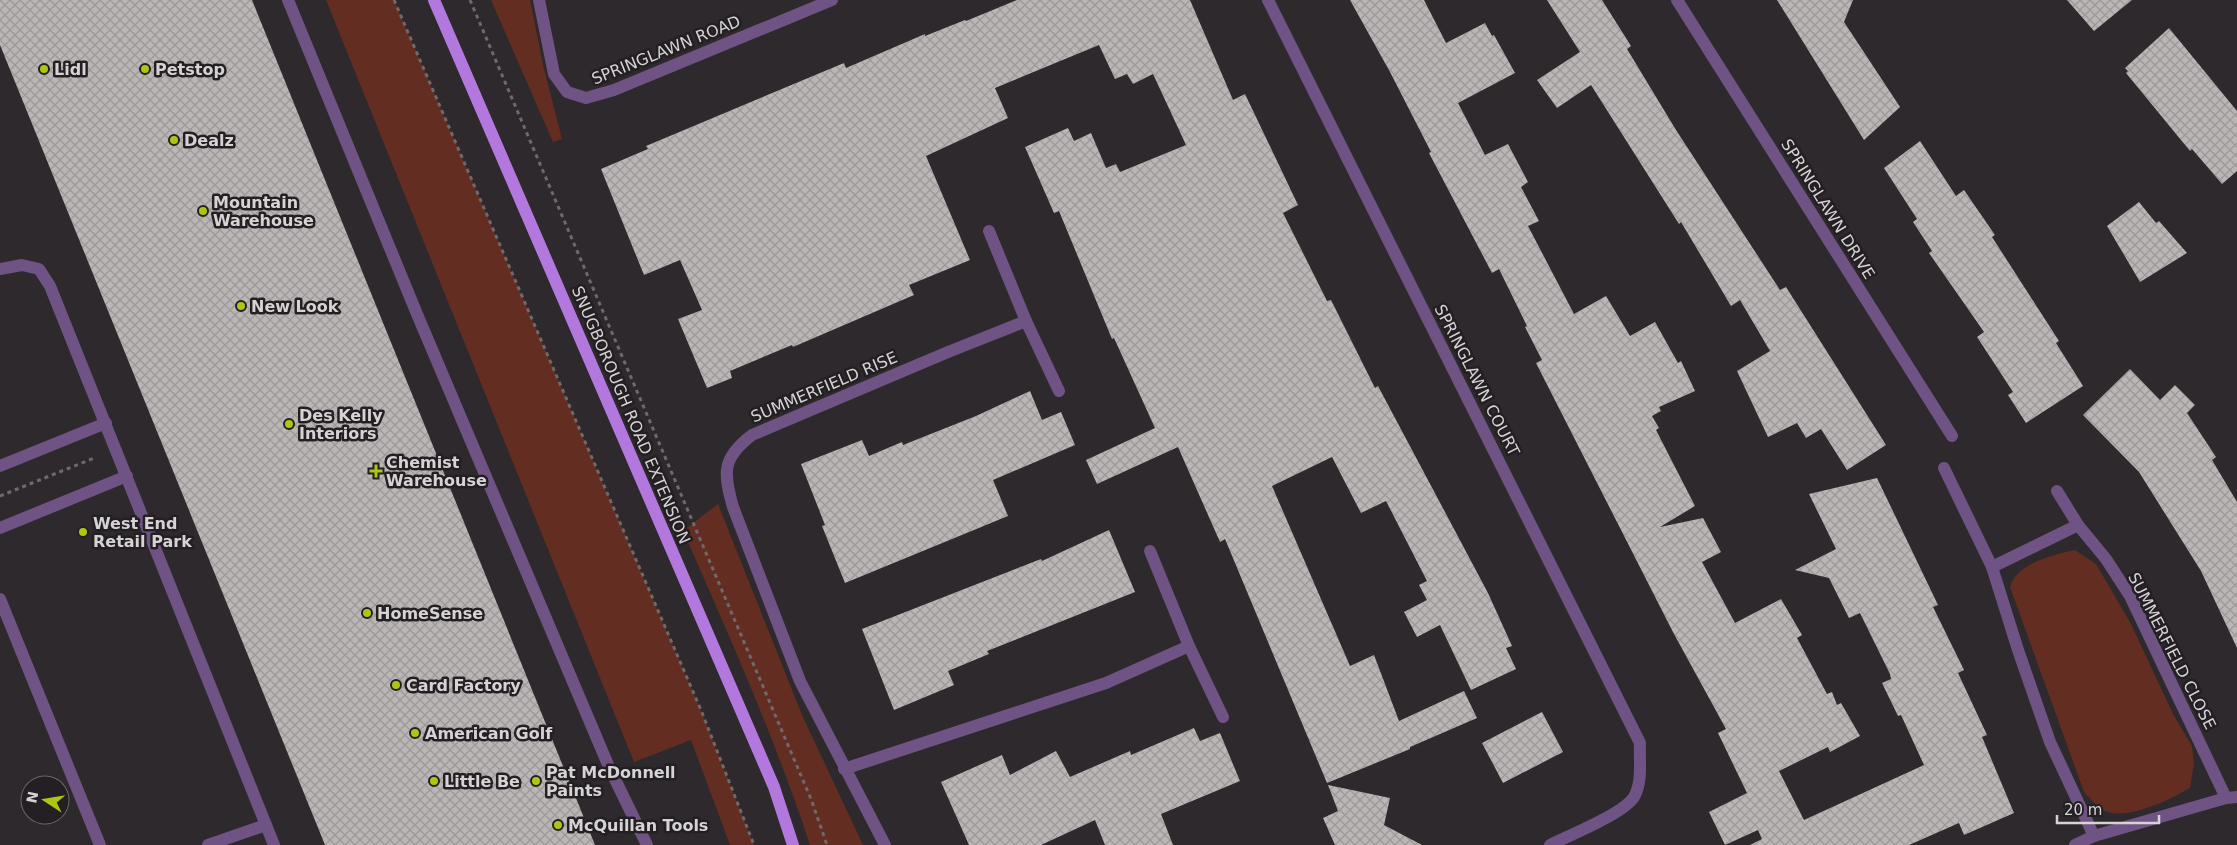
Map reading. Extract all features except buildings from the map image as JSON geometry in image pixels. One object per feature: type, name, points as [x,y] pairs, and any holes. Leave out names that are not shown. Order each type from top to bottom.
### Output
[{"type":"main road","name":"SNUGBOROUGH ROAD EXTENSION","points":[[434,0],[774,787],[793,845]]},
{"type":"street","points":[[288,0],[420,323],[601,749],[647,845]]},
{"type":"street","name":"SPRINGLAWN ROAD","points":[[540,0],[554,74],[567,92],[586,98],[605,94],[832,0]]},
{"type":"street","name":"SPRINGLAWN COURT","points":[[1268,0],[1640,743],[1639,779],[1634,797],[1620,810],[1550,845]]},
{"type":"street","name":"SPRINGLAWN DRIVE","points":[[1677,0],[1952,436]]},
{"type":"street","points":[[989,231],[1026,321],[1059,391]]},
{"type":"street","points":[[0,269],[22,265],[39,269],[50,286],[274,845]]},
{"type":"street","name":"SUMMERFIELD RISE","points":[[885,845],[800,681],[744,537],[726,484],[727,466],[735,449],[752,435],[1026,321]]},
{"type":"street","points":[[0,466],[106,423]]},
{"type":"street","points":[[1944,468],[1992,567],[2050,742],[2094,836]]},
{"type":"street","points":[[0,528],[127,476]]},
{"type":"street","name":"SUMMERFIELD CLOSE","points":[[2057,492],[2078,525],[2106,559],[2130,596],[2232,797]]},
{"type":"street","points":[[1992,567],[2078,525]]},
{"type":"street","points":[[1150,551],[1189,646],[1223,717]]},
{"type":"street","points":[[0,599],[100,845]]},
{"type":"street","points":[[844,769],[1106,683],[1189,646]]},
{"type":"street","points":[[2075,845],[2094,836],[2232,797]]},
{"type":"street","points":[[208,845],[266,825]]},
{"type":"path","points":[[394,0],[697,701],[754,845]]},
{"type":"path","points":[[470,0],[807,790],[827,845]]},
{"type":"path","points":[[0,496],[116,449]]},
{"type":"shaded area","points":[[326,0],[394,0],[701,710],[754,845],[730,845],[691,740],[634,762]]},
{"type":"shaded area","points":[[491,0],[530,0],[543,65],[562,139],[553,142]]},
{"type":"shaded area","points":[[718,504],[802,715],[863,845],[810,845],[767,726],[683,531]]},
{"type":"shaded area","points":[[2075,550],[2096,564],[2131,624],[2173,714],[2192,746],[2194,764],[2190,788],[2159,804],[2134,812],[2111,813],[2101,809],[2084,792],[2010,587],[2020,572],[2036,561]]},
{"type":"place","name":"Lidl","points":[[44,69]]},
{"type":"place","name":"Petstop","points":[[145,69]]},
{"type":"place","name":"Dealz","points":[[174,140]]},
{"type":"place","name":"Mountain Warehouse","points":[[203,211]]},
{"type":"place","name":"New Look","points":[[241,306]]},
{"type":"place","name":"Des Kelly Interiors","points":[[289,424]]},
{"type":"place","name":"Chemist Warehouse","points":[[376,471]]},
{"type":"place","name":"West End Retail Park","points":[[83,532]]},
{"type":"place","name":"HomeSense","points":[[367,613]]},
{"type":"place","name":"Card Factory","points":[[396,685]]},
{"type":"place","name":"American Golf","points":[[415,733]]},
{"type":"place","name":"Little Be","points":[[434,781]]},
{"type":"place","name":"Pat McDonnell Paints","points":[[536,781]]},
{"type":"place","name":"McQuillan Tools","points":[[558,825]]}]
